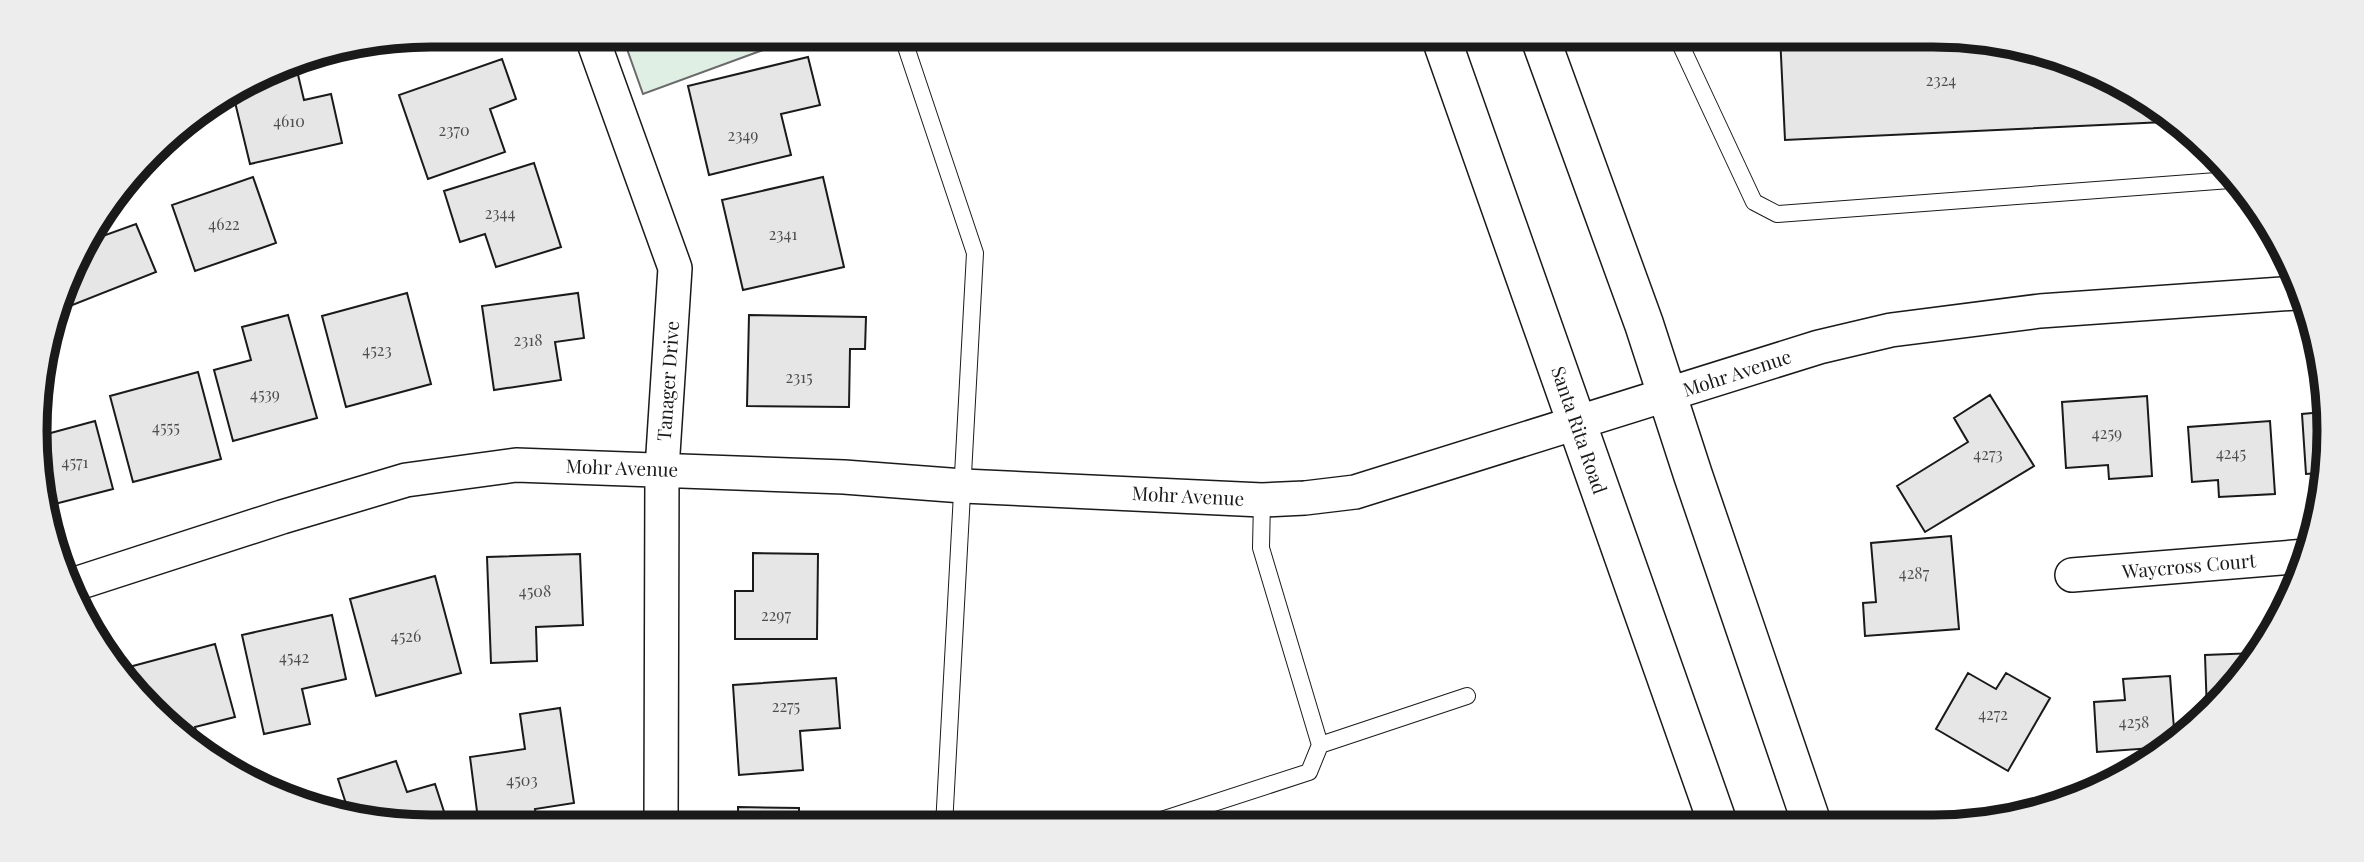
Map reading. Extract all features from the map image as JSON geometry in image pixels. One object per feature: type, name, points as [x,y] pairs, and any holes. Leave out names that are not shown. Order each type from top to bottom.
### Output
[{"type":"main road","name":"Santa Rita Road","points":[[1444,47],[1715,815]]},
{"type":"main road","points":[[1543,47],[1644,324],[1809,815]]},
{"type":"street","name":"Tanager Drive","points":[[595,47],[675,268],[663,469],[661,815]]},
{"type":"street","name":"Mohr Avenue","points":[[78,582],[282,517],[407,481],[516,465],[844,477],[963,486],[1262,500],[1355,492],[1819,347],[1891,330],[2040,311],[2291,293]]},
{"type":"street","name":"Waycross Court","points":[[2072,575],[2295,557]]},
{"type":"lane","points":[[906,47],[975,253],[945,815]]},
{"type":"lane","points":[[1682,47],[1754,202],[1777,215],[2224,180]]},
{"type":"lane","points":[[1177,815],[1308,772],[1320,745],[1261,548],[1262,500]]},
{"type":"lane","points":[[1320,745],[1467,696]]},
{"type":"green space","points":[[626,47],[771,47],[643,94]]},
{"type":"building","points":[[431,47],[412,51],[411,48]]},
{"type":"building","points":[[1781,47],[1933,47],[2008,55],[2080,76],[2125,99],[2160,122],[1785,140]]},
{"type":"building","points":[[808,57],[820,105],[781,114],[791,155],[709,175],[688,86]]},
{"type":"building","points":[[502,59],[516,99],[490,109],[505,152],[428,179],[399,95]]},
{"type":"building","points":[[297,72],[304,100],[331,94],[342,143],[250,164],[235,102]]},
{"type":"building","points":[[534,163],[561,247],[496,267],[485,234],[460,242],[444,191]]},
{"type":"building","points":[[253,177],[276,243],[195,271],[172,205]]},
{"type":"building","points":[[823,177],[844,267],[743,290],[722,200]]},
{"type":"building","points":[[136,224],[156,272],[70,306],[76,284],[100,237]]},
{"type":"building","points":[[407,293],[431,384],[346,407],[322,316]]},
{"type":"building","points":[[578,293],[584,338],[555,342],[561,380],[494,390],[482,306]]},
{"type":"building","points":[[288,315],[317,418],[233,441],[214,370],[251,360],[242,327]]},
{"type":"building","points":[[749,315],[866,317],[865,349],[850,349],[849,407],[747,406]]},
{"type":"building","points":[[198,372],[221,459],[133,482],[110,396]]},
{"type":"building","points":[[1990,395],[2034,466],[1925,532],[1897,486],[1968,442],[1954,418]]},
{"type":"building","points":[[2147,396],[2152,476],[2109,479],[2108,465],[2066,468],[2062,402]]},
{"type":"building","points":[[2316,413],[2314,473],[2306,474],[2302,414]]},
{"type":"building","points":[[95,421],[113,489],[55,504],[47,434]]},
{"type":"building","points":[[2270,421],[2275,494],[2219,497],[2218,480],[2192,482],[2188,427]]},
{"type":"building","points":[[1951,536],[1959,629],[1865,636],[1863,603],[1876,602],[1871,543]]},
{"type":"building","points":[[753,553],[818,554],[817,639],[735,639],[735,591],[753,591]]},
{"type":"building","points":[[580,554],[583,625],[536,627],[537,661],[491,663],[487,557]]},
{"type":"building","points":[[435,576],[461,673],[376,696],[350,599]]},
{"type":"building","points":[[332,615],[346,679],[302,689],[310,724],[264,734],[242,635]]},
{"type":"building","points":[[215,644],[235,717],[195,727],[197,735],[178,720],[129,667]]},
{"type":"building","points":[[2245,653],[2207,699],[2205,655]]},
{"type":"building","points":[[1968,673],[1996,689],[2006,673],[2050,698],[2008,771],[1936,729]]},
{"type":"building","points":[[2170,676],[2174,729],[2148,748],[2097,752],[2094,702],[2125,700],[2123,679]]},
{"type":"building","points":[[836,678],[840,728],[800,731],[803,770],[739,775],[733,685]]},
{"type":"building","points":[[560,708],[574,803],[535,809],[536,815],[477,815],[470,757],[525,749],[520,714]]},
{"type":"building","points":[[396,761],[407,792],[435,784],[445,815],[406,814],[346,805],[338,779]]},
{"type":"building","points":[[738,807],[799,808],[799,815],[738,815]]}]
